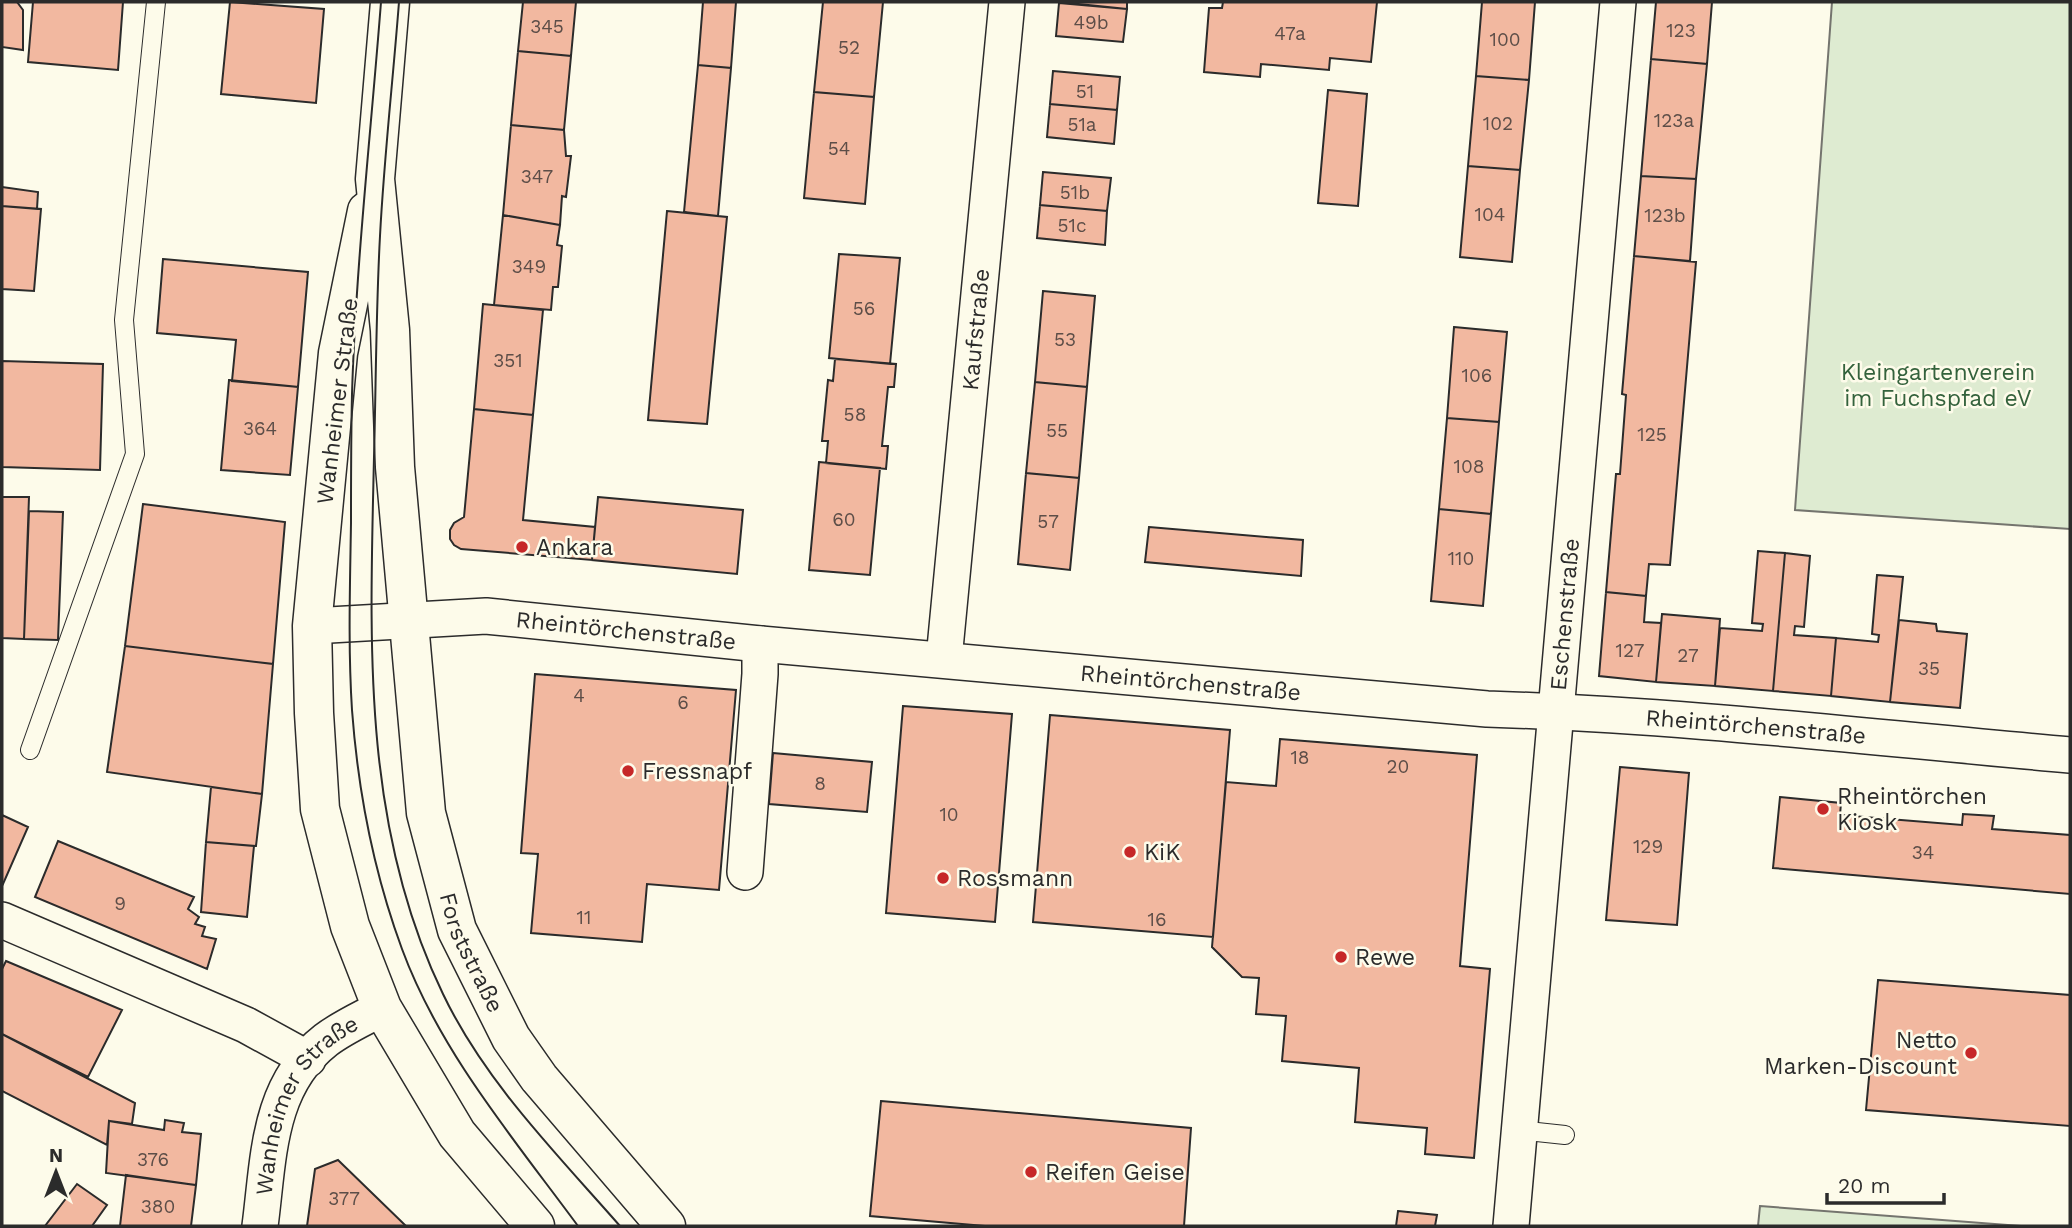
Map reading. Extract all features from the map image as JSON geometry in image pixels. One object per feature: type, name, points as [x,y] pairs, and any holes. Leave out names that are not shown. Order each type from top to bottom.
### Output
[{"type":"street","name":"Wanheimer Straße","points":[[312,626],[338,353],[363,224],[375,179],[390,2]]},
{"type":"street","name":"Kaufstraße","points":[[944,659],[1007,2]]},
{"type":"street","name":"Eschenstraße","points":[[1511,1226],[1618,2]]},
{"type":"street","name":"Wanheimer Straße","points":[[375,179],[390,330],[395,467],[409,620]]},
{"type":"street","name":"Rheintörchenstraße","points":[[312,626],[486,616],[760,644],[1487,709],[1554,711],[1771,728],[2070,755]]},
{"type":"street","name":"Forststraße","points":[[409,620],[426,813],[457,930],[511,1038],[532,1068],[666,1226]]},
{"type":"street","points":[[312,626],[320,809],[350,926],[382,1008],[457,1134],[535,1226]]},
{"type":"street","points":[[745,872],[760,644]]},
{"type":"street","points":[[2,920],[246,1025],[308,1059]]},
{"type":"street","name":"Wanheimer Straße","points":[[260,1226],[275,1118],[291,1078],[329,1038],[382,1008]]},
{"type":"lane","points":[[30,750],[135,454],[124,320],[156,2]]},
{"type":"lane","points":[[1518,1130],[1565,1135]]},
{"type":"green space","name":"Kleingartenverein im Fuchspfad eV","points":[[1832,2],[2070,2],[2070,529],[1795,510]]},
{"type":"green space","points":[[1760,1206],[2021,1226],[1758,1226]]},
{"type":"building","points":[[2,2],[17,2],[23,10],[23,50],[2,47]]},
{"type":"building","points":[[33,2],[123,2],[118,70],[28,62]]},
{"type":"building","points":[[230,2],[324,9],[316,103],[221,94]]},
{"type":"building","points":[[523,2],[576,2],[571,56],[518,51]]},
{"type":"building","points":[[703,2],[736,2],[731,68],[698,65]]},
{"type":"building","points":[[823,2],[883,2],[874,97],[814,92]]},
{"type":"building","points":[[1059,2],[1127,2],[1127,9]]},
{"type":"building","points":[[1223,2],[1377,2],[1371,62],[1330,58],[1329,70],[1261,64],[1260,77],[1204,72],[1209,8],[1222,8]]},
{"type":"building","points":[[1482,2],[1535,2],[1529,80],[1476,76]]},
{"type":"building","points":[[1656,2],[1712,2],[1707,64],[1651,59]]},
{"type":"building","points":[[1059,3],[1127,9],[1123,42],[1056,36]]},
{"type":"building","points":[[518,51],[571,56],[564,130],[511,125]]},
{"type":"building","points":[[1651,59],[1707,64],[1696,179],[1641,176]]},
{"type":"building","points":[[698,65],[731,68],[718,216],[684,212]]},
{"type":"building","points":[[1053,71],[1120,77],[1117,110],[1050,104]]},
{"type":"building","points":[[1476,76],[1529,80],[1520,170],[1468,166]]},
{"type":"building","points":[[1328,90],[1367,94],[1358,206],[1318,203]]},
{"type":"building","points":[[814,92],[874,97],[865,204],[804,198]]},
{"type":"building","points":[[1050,104],[1117,110],[1114,144],[1047,137]]},
{"type":"building","points":[[511,125],[564,130],[566,156],[571,156],[566,197],[562,196],[560,225],[503,215]]},
{"type":"building","points":[[1468,166],[1520,170],[1512,262],[1460,257]]},
{"type":"building","points":[[1043,172],[1111,178],[1107,211],[1040,205]]},
{"type":"building","points":[[1641,176],[1696,179],[1690,261],[1634,256]]},
{"type":"building","points":[[2,187],[38,192],[37,209],[2,206]]},
{"type":"building","points":[[1040,205],[1107,211],[1105,245],[1037,238]]},
{"type":"building","points":[[2,206],[41,209],[34,291],[2,289]]},
{"type":"building","points":[[667,211],[727,217],[707,424],[648,420]]},
{"type":"building","points":[[503,215],[560,225],[557,245],[562,246],[558,287],[553,287],[551,310],[494,305]]},
{"type":"building","points":[[839,254],[900,258],[890,364],[829,358]]},
{"type":"building","points":[[1634,256],[1696,262],[1670,565],[1649,564],[1646,596],[1606,592],[1616,474],[1620,474],[1626,395],[1622,394]]},
{"type":"building","points":[[163,259],[308,272],[298,387],[232,381],[236,340],[157,333]]},
{"type":"building","points":[[1043,291],[1095,296],[1087,387],[1035,382]]},
{"type":"building","points":[[483,304],[543,310],[533,415],[474,409]]},
{"type":"building","points":[[1454,327],[1507,332],[1499,422],[1447,418]]},
{"type":"building","points":[[835,359],[896,364],[894,387],[888,387],[882,446],[888,446],[886,469],[826,463],[828,441],[822,441],[828,380],[833,381]]},
{"type":"building","points":[[2,361],[103,364],[100,470],[2,467]]},
{"type":"building","points":[[229,380],[298,387],[290,475],[221,470]]},
{"type":"building","points":[[1035,382],[1087,387],[1079,478],[1026,473]]},
{"type":"building","points":[[474,409],[533,415],[523,520],[595,527],[592,560],[461,549],[454,545],[450,539],[450,530],[454,523],[464,517]]},
{"type":"building","points":[[1447,418],[1499,422],[1491,514],[1439,509]]},
{"type":"building","points":[[819,462],[880,468],[870,575],[809,570]]},
{"type":"building","points":[[1026,473],[1079,478],[1070,570],[1018,564]]},
{"type":"building","points":[[2,497],[29,497],[24,639],[2,638]]},
{"type":"building","points":[[598,497],[743,510],[737,574],[592,560]]},
{"type":"building","points":[[143,504],[285,522],[273,664],[125,646]]},
{"type":"building","points":[[1439,509],[1491,514],[1483,606],[1431,601]]},
{"type":"building","points":[[29,511],[63,512],[58,640],[24,639]]},
{"type":"building","points":[[1149,527],[1303,540],[1301,576],[1145,562]]},
{"type":"building","points":[[1758,551],[1785,553],[1773,691],[1715,686],[1720,628],[1762,631],[1763,624],[1752,623]]},
{"type":"building","points":[[1785,553],[1810,556],[1804,627],[1795,626],[1794,635],[1836,638],[1831,696],[1773,691]]},
{"type":"building","points":[[1877,575],[1903,577],[1890,702],[1831,696],[1836,638],[1878,642],[1879,635],[1872,634]]},
{"type":"building","points":[[1606,592],[1646,596],[1644,622],[1661,623],[1656,682],[1599,676]]},
{"type":"building","points":[[1662,614],[1720,619],[1715,686],[1656,682]]},
{"type":"building","points":[[1899,620],[1936,624],[1937,631],[1967,634],[1960,708],[1890,702]]},
{"type":"building","points":[[125,646],[273,664],[262,794],[107,772]]},
{"type":"building","name":"Fressnapf","points":[[535,674],[736,690],[719,890],[647,884],[642,942],[531,933],[538,854],[521,853]]},
{"type":"building","points":[[903,706],[1012,714],[995,922],[886,913]]},
{"type":"building","name":"KiK","points":[[1050,715],[1230,730],[1213,937],[1033,922]]},
{"type":"building","name":"Rewe","points":[[1280,739],[1477,755],[1460,966],[1490,969],[1474,1158],[1425,1154],[1427,1128],[1355,1122],[1359,1068],[1282,1061],[1286,1016],[1256,1014],[1259,978],[1242,977],[1212,947],[1226,782],[1276,786]]},
{"type":"building","points":[[773,753],[872,762],[867,812],[769,804]]},
{"type":"building","points":[[1620,767],[1689,773],[1677,925],[1606,920]]},
{"type":"building","points":[[211,787],[262,794],[256,846],[206,842]]},
{"type":"building","points":[[1780,797],[1841,803],[1840,815],[1962,825],[1963,814],[1994,816],[1992,829],[2070,835],[2070,894],[1773,868]]},
{"type":"building","points":[[2,815],[28,827],[3,884],[2,883]]},
{"type":"building","points":[[58,841],[194,897],[188,909],[199,917],[195,924],[205,927],[202,936],[216,939],[207,969],[35,897]]},
{"type":"building","points":[[206,842],[254,846],[247,917],[201,912]]},
{"type":"building","points":[[6,961],[122,1010],[88,1077],[2,1034],[2,969]]},
{"type":"building","name":"Netto Marken-Discount","points":[[1878,980],[2070,995],[2070,1126],[1866,1110]]},
{"type":"building","points":[[2,1034],[135,1103],[132,1124],[109,1121],[107,1145],[2,1091]]},
{"type":"building","name":"Reifen Geise","points":[[881,1101],[1191,1128],[1184,1226],[985,1226],[870,1216]]},
{"type":"building","points":[[165,1120],[184,1123],[182,1132],[201,1134],[196,1185],[106,1173],[109,1121],[164,1130]]},
{"type":"building","points":[[338,1160],[406,1226],[307,1226],[315,1169]]},
{"type":"building","points":[[126,1175],[196,1185],[191,1226],[120,1226]]},
{"type":"building","points":[[77,1184],[107,1205],[92,1226],[45,1226]]},
{"type":"building","points":[[1398,1211],[1437,1215],[1435,1226],[1396,1226]]},
{"type":"tram line","points":[[381,2],[360,247],[352,394],[350,663],[352,710],[363,801],[383,891],[418,987],[480,1094],[578,1226]]},
{"type":"tram line","points":[[399,2],[380,236],[372,525],[372,662],[384,798],[397,864],[416,930],[443,994],[460,1026],[524,1116],[620,1226]]},
{"type":"place","name":"Ankara","points":[[522,547]]},
{"type":"place","name":"Fressnapf","points":[[628,771]]},
{"type":"place","name":"Rheintörchen Kiosk","points":[[1823,809]]},
{"type":"place","name":"KiK","points":[[1130,852]]},
{"type":"place","name":"Rossmann","points":[[943,878]]},
{"type":"place","name":"Rewe","points":[[1341,957]]},
{"type":"place","name":"Netto Marken-Discount","points":[[1971,1053]]},
{"type":"place","name":"Reifen Geise","points":[[1031,1172]]}]
